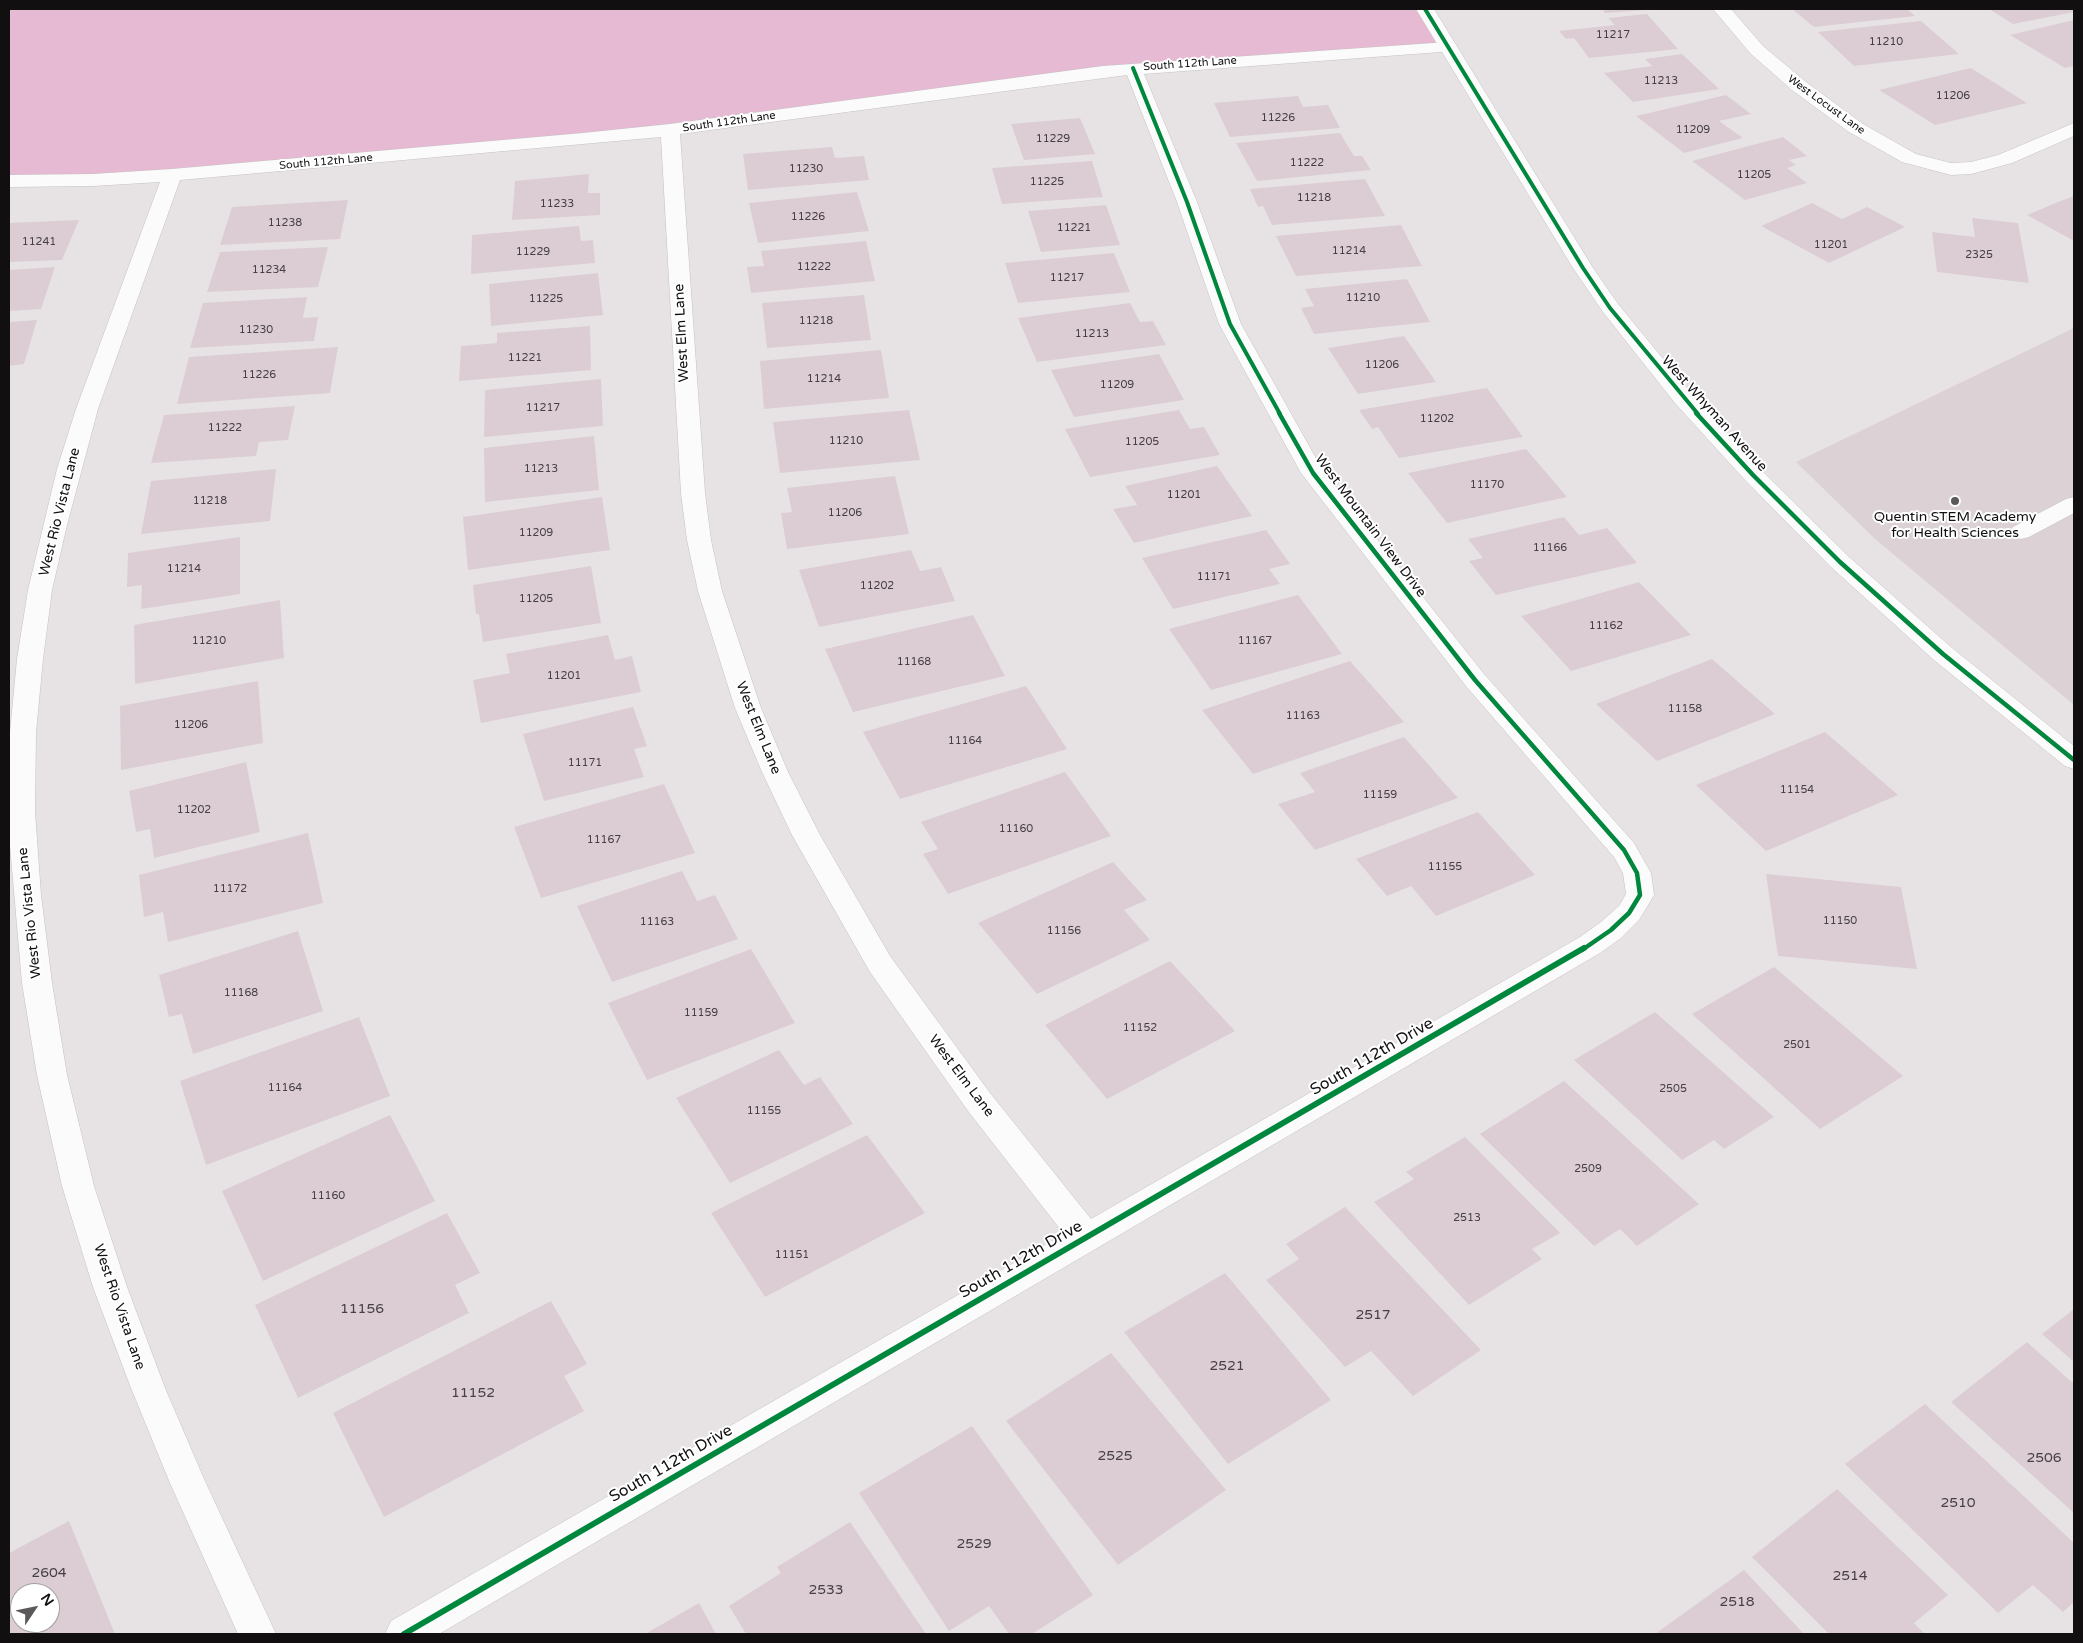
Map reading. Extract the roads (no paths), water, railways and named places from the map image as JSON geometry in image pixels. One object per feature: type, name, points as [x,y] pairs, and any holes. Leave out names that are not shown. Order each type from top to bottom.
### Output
[{"type":"street","name":"West Whyman Avenue","points":[[1425,9],[1583,268],[1628,331],[1683,398],[1753,475],[1840,562],[1943,654],[2074,760]]},
{"type":"street","name":"West Locust Lane","points":[[1722,9],[1757,50],[1825,107],[1889,148],[1910,158],[1951,169],[1971,168],[2005,159],[2074,130]]},
{"type":"street","name":"South 112th Lane","points":[[9,181],[93,180],[172,175],[670,130],[1070,74],[1448,47]]},
{"type":"street","name":"West Mountain View Drive","points":[[1133,68],[1187,202],[1230,324],[1312,473],[1475,680],[1624,850],[1637,873],[1640,895]]},
{"type":"street","name":"West Elm Lane","points":[[670,130],[689,451],[699,540],[710,591],[748,708],[775,772],[806,835],[880,964],[979,1102],[1086,1237]]},
{"type":"street","name":"West Rio Vista Lane","points":[[172,175],[87,409],[54,525],[40,590],[30,659],[23,732],[21,812],[27,895],[37,983],[52,1075],[78,1186],[110,1287],[148,1388],[188,1483],[257,1634]]},
{"type":"street","points":[[2021,532],[2074,504]]},
{"type":"street","name":"South 112th Drive","points":[[404,1634],[1590,945],[1611,930],[1629,913],[1640,895]]},
{"type":"place","name":"Quentin STEM Academy for Health Sciences","points":[[1955,501]]}]
